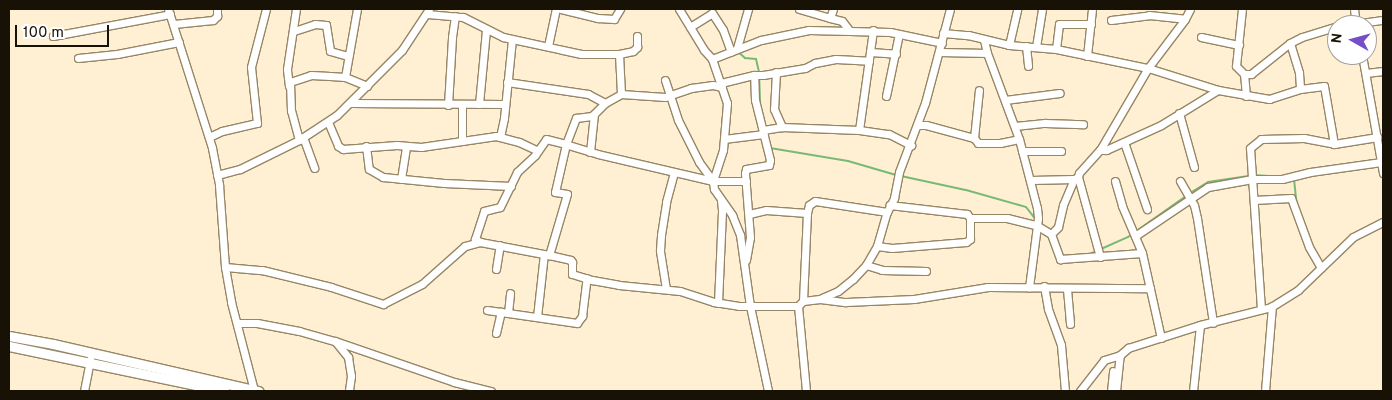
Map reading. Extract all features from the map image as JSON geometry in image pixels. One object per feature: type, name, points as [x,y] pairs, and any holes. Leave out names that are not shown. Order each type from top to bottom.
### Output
[{"type":"main road","points":[[9,336],[257,391]]},
{"type":"main road","points":[[9,346],[224,391]]},
{"type":"street","points":[[174,24],[213,20],[217,16],[217,9]]},
{"type":"street","points":[[209,137],[222,131],[256,123],[252,67],[257,36],[266,9]]},
{"type":"street","points":[[296,9],[287,69],[291,111],[314,168]]},
{"type":"street","points":[[345,77],[357,9]]},
{"type":"street","points":[[448,105],[452,38],[458,16],[464,9]]},
{"type":"street","points":[[548,46],[556,9]]},
{"type":"street","points":[[561,9],[608,19],[614,19],[620,9]]},
{"type":"street","points":[[734,50],[748,9]]},
{"type":"street","points":[[799,9],[842,21],[846,29],[849,30]]},
{"type":"street","points":[[830,18],[833,9]]},
{"type":"street","points":[[746,181],[713,181],[590,152],[546,139],[538,151],[516,172],[500,207],[484,211],[475,239],[480,242],[570,260],[572,262],[572,274],[587,278],[619,285],[680,291],[718,303],[750,306],[800,303],[820,299],[838,291],[866,265],[877,246],[898,176],[911,145],[940,52],[950,9]]},
{"type":"street","points":[[1009,45],[1017,9]]},
{"type":"street","points":[[1036,47],[1042,9]]},
{"type":"street","points":[[1087,56],[1092,9]]},
{"type":"street","points":[[1142,253],[1098,253],[1060,259],[1054,232],[1063,205],[1079,173],[1100,150],[1148,68],[1185,19],[1190,9]]},
{"type":"street","points":[[1242,9],[1236,66],[1244,74],[1246,96]]},
{"type":"street","points":[[680,10],[712,59],[727,103],[724,139],[713,181],[714,189],[732,215],[740,236],[750,306],[768,391]]},
{"type":"street","points":[[53,36],[169,11],[209,137],[217,175],[225,267],[237,323],[257,391]]},
{"type":"street","points":[[217,175],[240,169],[301,139],[328,122],[351,103],[402,50],[428,11],[458,16],[486,30],[512,39],[581,54],[619,54],[636,50],[637,36]]},
{"type":"street","points":[[690,27],[713,12],[734,50]]},
{"type":"street","points":[[1111,20],[1148,15],[1185,19]]},
{"type":"street","points":[[294,31],[315,24],[326,25],[330,51],[348,56]]},
{"type":"street","points":[[1056,49],[1059,24],[1091,24]]},
{"type":"street","points":[[1244,74],[1251,74],[1290,43],[1327,29]]},
{"type":"street","points":[[480,104],[486,30]]},
{"type":"street","points":[[712,59],[761,40],[809,30],[873,30],[942,43]]},
{"type":"street","points":[[859,130],[873,30]]},
{"type":"street","points":[[943,33],[960,34],[1009,45],[1056,49],[1148,68],[1218,90],[1246,96],[1269,99],[1300,89],[1324,86],[1334,144]]},
{"type":"street","points":[[886,96],[899,34]]},
{"type":"street","points":[[1201,37],[1239,45]]},
{"type":"street","points":[[500,137],[504,118],[512,39]]},
{"type":"street","points":[[984,40],[987,54],[1015,126],[1031,180],[1037,222],[1029,287]]},
{"type":"street","points":[[78,58],[117,54],[179,42]]},
{"type":"street","points":[[1290,43],[1300,73],[1300,89]]},
{"type":"street","points":[[1026,46],[1028,66]]},
{"type":"street","points":[[870,52],[896,54]]},
{"type":"street","points":[[940,52],[987,54]]},
{"type":"street","points":[[619,54],[621,94]]},
{"type":"street","points":[[537,317],[546,254],[567,194],[555,192],[566,144],[576,118],[594,114],[605,103],[621,94],[652,98],[670,97],[680,90],[722,85],[754,75],[805,68],[815,63],[836,59],[869,61]]},
{"type":"street","points":[[1364,65],[1383,173]]},
{"type":"street","points":[[1366,73],[1383,71]]},
{"type":"street","points":[[776,72],[774,108],[782,127]]},
{"type":"street","points":[[289,86],[295,79],[311,75],[345,77],[368,86]]},
{"type":"street","points":[[745,263],[750,237],[746,169],[770,165],[765,131],[755,100],[754,75]]},
{"type":"street","points":[[665,80],[688,142],[713,181]]},
{"type":"street","points":[[507,82],[588,94],[605,103]]},
{"type":"street","points":[[979,90],[974,138],[978,144],[1019,139]]},
{"type":"street","points":[[1100,150],[1106,150],[1161,125],[1179,112],[1218,90]]},
{"type":"street","points":[[1005,100],[1060,93]]},
{"type":"street","points":[[351,103],[504,104]]},
{"type":"street","points":[[462,104],[462,141]]},
{"type":"street","points":[[1179,112],[1194,167]]},
{"type":"street","points":[[590,152],[594,114]]},
{"type":"street","points":[[328,122],[338,146],[344,149],[366,146],[421,147],[500,137],[538,151]]},
{"type":"street","points":[[1015,126],[1045,123],[1083,124]]},
{"type":"street","points":[[917,125],[926,125],[974,138]]},
{"type":"street","points":[[724,139],[782,127],[859,130],[888,134],[911,145]]},
{"type":"street","points":[[1261,309],[1250,148],[1261,139],[1304,138],[1334,144],[1377,137]]},
{"type":"street","points":[[1124,142],[1148,209]]},
{"type":"street","points":[[366,146],[369,169],[383,177],[511,186]]},
{"type":"street","points":[[401,179],[406,146]]},
{"type":"street","points":[[1022,151],[1062,151]]},
{"type":"street","points":[[1134,234],[1208,187],[1252,179],[1282,179],[1300,174],[1381,162]]},
{"type":"street","points":[[666,289],[660,250],[661,235],[666,202],[674,172]]},
{"type":"street","points":[[1031,180],[1076,178]]},
{"type":"street","points":[[1076,178],[1098,253]]},
{"type":"street","points":[[1114,180],[1142,253],[1161,338]]},
{"type":"street","points":[[1180,181],[1197,218],[1213,323]]},
{"type":"street","points":[[1254,200],[1291,198],[1309,248],[1321,268]]},
{"type":"street","points":[[718,303],[721,199]]},
{"type":"street","points":[[806,391],[800,303],[809,205],[815,201],[967,214],[970,218],[971,236],[968,242],[892,248],[877,246]]},
{"type":"street","points":[[749,214],[766,210],[807,213]]},
{"type":"street","points":[[970,218],[1007,218],[1037,222],[1054,232]]},
{"type":"street","points":[[1080,391],[1104,360],[1117,356],[1128,348],[1200,325],[1272,306],[1298,290],[1353,237],[1383,222]]},
{"type":"street","points":[[225,267],[262,270],[331,286],[383,304],[422,284],[466,246],[480,242]]},
{"type":"street","points":[[496,269],[500,245]]},
{"type":"street","points":[[866,265],[882,270],[926,271]]},
{"type":"street","points":[[487,310],[577,323],[582,316],[587,278]]},
{"type":"street","points":[[820,299],[846,302],[914,299],[988,287],[1044,286],[1067,289],[1150,288]]},
{"type":"street","points":[[1044,286],[1048,309],[1061,345],[1065,391]]},
{"type":"street","points":[[1067,289],[1070,324]]},
{"type":"street","points":[[496,333],[510,293]]},
{"type":"street","points":[[1265,391],[1272,306]]},
{"type":"street","points":[[237,323],[256,323],[290,329],[401,362],[454,382],[491,391]]},
{"type":"street","points":[[1193,391],[1200,325]]},
{"type":"street","points":[[335,342],[348,357],[351,376],[349,391]]},
{"type":"street","points":[[84,391],[92,353]]},
{"type":"street","points":[[1111,391],[1117,356]]},
{"type":"street","points":[[1116,391],[1117,356]]},
{"type":"waterway","points":[[737,51],[745,58],[756,59],[759,72],[760,104]]},
{"type":"waterway","points":[[770,148],[848,161],[896,175]]},
{"type":"waterway","points":[[1253,175],[1269,176]]},
{"type":"waterway","points":[[901,176],[966,190],[1026,207],[1036,220]]},
{"type":"waterway","points":[[1190,193],[1208,182],[1249,176]]},
{"type":"waterway","points":[[1294,179],[1297,207]]},
{"type":"waterway","points":[[1092,253],[1128,237],[1186,196]]}]
